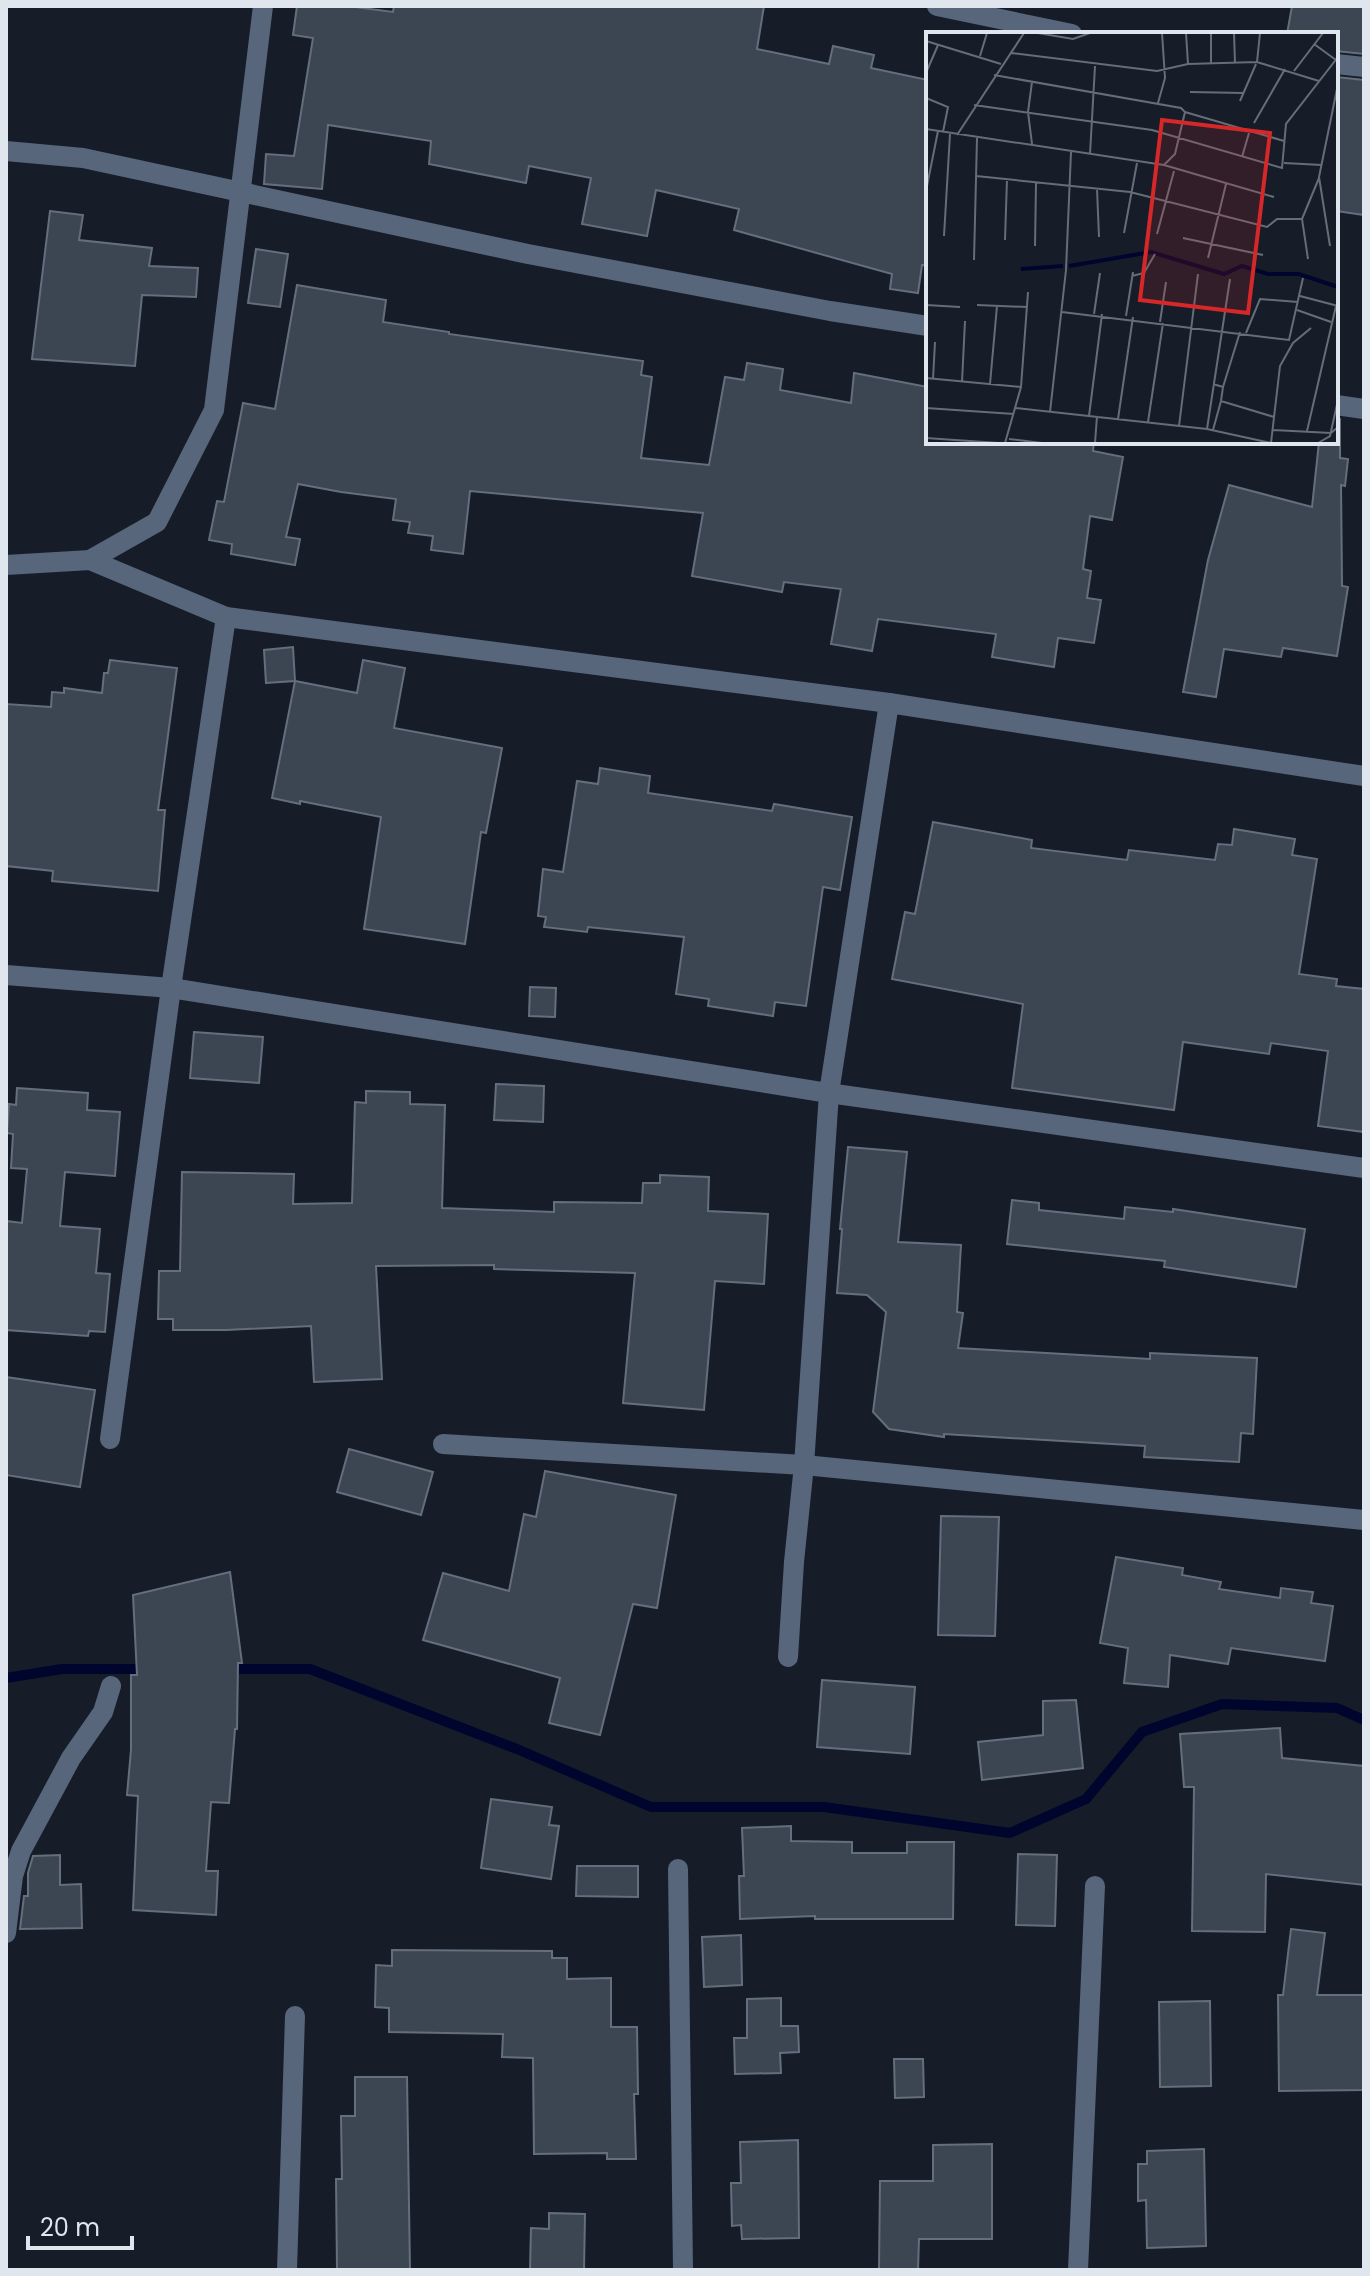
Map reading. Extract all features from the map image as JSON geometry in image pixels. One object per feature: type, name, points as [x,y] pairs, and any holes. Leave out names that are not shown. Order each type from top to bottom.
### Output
[{"type":"street","points":[[90,560],[157,522],[214,410],[263,6]]},
{"type":"street","points":[[937,6],[1062,32]]},
{"type":"street","points":[[1338,64],[1364,67]]},
{"type":"street","points":[[6,151],[83,158],[528,254],[830,311],[926,326]]},
{"type":"street","points":[[1338,405],[1364,409]]},
{"type":"street","points":[[6,565],[90,560],[226,617],[889,703],[1364,776]]},
{"type":"street","points":[[110,1439],[171,988],[226,617]]},
{"type":"street","points":[[788,1657],[829,1093],[889,703]]},
{"type":"street","points":[[6,975],[171,988],[829,1093],[1364,1168]]},
{"type":"street","points":[[443,1444],[804,1465],[1364,1520]]},
{"type":"street","points":[[6,1933],[13,1876],[21,1851],[71,1758],[103,1712],[111,1686]]},
{"type":"street","points":[[678,1869],[683,2270]]},
{"type":"street","points":[[1078,2270],[1095,1886]]},
{"type":"street","points":[[287,2270],[295,2016]]},
{"type":"building","points":[[297,6],[347,6],[393,12],[394,6],[764,6],[757,49],[829,64],[833,46],[874,55],[871,68],[926,80],[926,266],[922,265],[918,293],[890,289],[892,274],[734,230],[739,209],[656,190],[647,236],[582,224],[591,178],[529,166],[526,183],[429,164],[431,141],[328,125],[322,189],[264,184],[266,154],[294,156],[313,38],[293,35]]},
{"type":"building","points":[[1292,6],[1364,6],[1364,54],[1338,51],[1338,32],[1287,32]]},
{"type":"building","points":[[1338,77],[1364,80],[1364,215],[1338,211]]},
{"type":"building","points":[[50,211],[83,215],[79,240],[152,248],[149,266],[198,268],[196,297],[142,295],[135,366],[32,359]]},
{"type":"building","points":[[256,249],[288,254],[280,307],[248,303]]},
{"type":"building","points":[[297,285],[386,300],[383,322],[643,361],[641,375],[652,377],[641,458],[709,465],[725,377],[744,380],[747,363],[783,369],[780,390],[851,403],[854,373],[926,387],[926,444],[1094,444],[1093,451],[1123,457],[1112,520],[1090,516],[1083,569],[1091,571],[1087,598],[1101,600],[1094,643],[1058,638],[1054,667],[992,657],[996,634],[878,619],[872,651],[831,644],[841,589],[784,582],[782,592],[692,576],[703,513],[470,491],[463,554],[431,550],[433,536],[408,533],[410,522],[393,520],[396,499],[298,484],[286,537],[300,539],[295,565],[231,554],[232,544],[209,540],[217,501],[224,502],[243,403],[275,409]]},
{"type":"building","points":[[1340,419],[1340,458],[1348,459],[1345,486],[1341,485],[1342,586],[1348,587],[1337,656],[1283,648],[1281,657],[1224,649],[1216,697],[1183,692],[1208,560],[1229,485],[1312,507],[1319,444],[1338,444]]},
{"type":"building","points":[[293,647],[295,681],[266,683],[264,650]]},
{"type":"building","points":[[110,660],[177,668],[158,810],[165,810],[158,891],[52,881],[53,871],[6,866],[6,704],[51,707],[52,692],[64,693],[64,688],[102,693],[104,673],[108,673]]},
{"type":"building","points":[[363,660],[405,668],[394,728],[502,748],[486,833],[481,832],[465,944],[364,929],[381,817],[272,798],[295,681],[357,693]]},
{"type":"building","points":[[600,768],[650,776],[648,793],[772,811],[774,804],[852,817],[840,890],[823,887],[806,1006],[775,1002],[773,1016],[708,1006],[709,999],[676,994],[684,937],[588,927],[587,932],[544,927],[546,917],[538,916],[543,869],[563,872],[577,781],[598,784]]},
{"type":"building","points":[[933,822],[1032,840],[1031,848],[1127,860],[1129,850],[1215,860],[1218,844],[1232,845],[1234,829],[1295,839],[1292,855],[1317,859],[1299,974],[1337,979],[1336,986],[1364,989],[1364,1132],[1318,1126],[1328,1051],[1271,1043],[1269,1054],[1183,1042],[1174,1110],[1012,1088],[1023,1004],[892,979],[905,912],[915,914]]},
{"type":"building","points":[[530,987],[556,988],[555,1017],[529,1016]]},
{"type":"building","points":[[194,1032],[263,1037],[259,1083],[190,1078]]},
{"type":"building","points":[[496,1084],[544,1086],[543,1122],[494,1120]]},
{"type":"building","points":[[17,1088],[88,1093],[87,1110],[120,1112],[115,1176],[65,1172],[60,1226],[100,1229],[96,1273],[110,1274],[105,1332],[89,1331],[88,1336],[6,1330],[6,1221],[22,1223],[27,1169],[11,1168],[13,1134],[7,1133],[9,1104],[16,1105]]},
{"type":"building","points":[[366,1091],[410,1092],[410,1104],[445,1105],[442,1208],[554,1212],[554,1202],[642,1203],[643,1183],[660,1183],[660,1175],[709,1177],[708,1211],[768,1214],[764,1284],[715,1281],[704,1410],[623,1403],[635,1273],[494,1269],[494,1265],[376,1266],[382,1379],[314,1382],[311,1326],[173,1330],[173,1319],[158,1319],[159,1271],[180,1271],[182,1172],[294,1174],[293,1204],[352,1203],[355,1102],[366,1103]]},
{"type":"building","points":[[848,1147],[907,1152],[898,1242],[961,1245],[957,1312],[963,1313],[958,1348],[1150,1359],[1150,1353],[1257,1358],[1253,1434],[1241,1433],[1239,1462],[1144,1457],[1145,1446],[944,1434],[944,1437],[889,1429],[873,1412],[886,1312],[867,1295],[837,1293]]},
{"type":"building","points":[[1012,1200],[1039,1203],[1039,1210],[1124,1219],[1125,1207],[1173,1212],[1173,1209],[1305,1229],[1296,1287],[1164,1267],[1165,1261],[1007,1244]]},
{"type":"building","points":[[6,1377],[95,1390],[80,1487],[6,1475]]},
{"type":"building","points":[[349,1449],[433,1472],[421,1515],[337,1492]]},
{"type":"building","points":[[545,1471],[676,1495],[657,1608],[633,1604],[600,1735],[549,1723],[560,1678],[423,1640],[443,1573],[509,1591],[524,1514],[536,1517]]},
{"type":"building","points":[[941,1516],[999,1517],[995,1636],[938,1635]]},
{"type":"building","points":[[1116,1557],[1183,1568],[1182,1575],[1221,1582],[1219,1589],[1280,1598],[1281,1588],[1313,1592],[1311,1603],[1333,1606],[1325,1661],[1231,1648],[1228,1664],[1170,1655],[1168,1687],[1124,1683],[1128,1648],[1100,1643]]},
{"type":"building","points":[[230,1572],[242,1663],[238,1663],[237,1729],[229,1803],[211,1802],[206,1871],[218,1871],[216,1915],[133,1910],[138,1796],[127,1795],[131,1750],[131,1675],[137,1675],[133,1595]]},
{"type":"building","points":[[822,1680],[915,1687],[910,1754],[817,1747]]},
{"type":"building","points":[[1076,1700],[1083,1768],[982,1780],[978,1742],[1043,1735],[1043,1701]]},
{"type":"building","points":[[1280,1728],[1282,1758],[1364,1766],[1364,1885],[1266,1874],[1265,1932],[1192,1931],[1194,1787],[1184,1787],[1180,1734]]},
{"type":"building","points":[[491,1799],[552,1807],[549,1825],[559,1826],[551,1879],[481,1868]]},
{"type":"building","points":[[791,1826],[791,1841],[852,1842],[852,1853],[907,1853],[907,1842],[954,1842],[953,1919],[815,1919],[815,1916],[740,1919],[739,1876],[744,1876],[742,1828]]},
{"type":"building","points":[[1018,1854],[1057,1855],[1055,1926],[1016,1925]]},
{"type":"building","points":[[60,1855],[60,1885],[81,1884],[82,1928],[20,1929],[33,1856]]},
{"type":"building","points":[[577,1866],[638,1866],[638,1897],[576,1896]]},
{"type":"building","points":[[1291,1929],[1325,1933],[1317,1995],[1364,1995],[1364,2090],[1279,2091],[1278,1995],[1283,1995]]},
{"type":"building","points":[[741,1935],[742,1985],[704,1987],[702,1937]]},
{"type":"building","points":[[392,1950],[552,1951],[552,1958],[567,1958],[567,1979],[611,1978],[611,2027],[637,2027],[638,2094],[634,2094],[636,2159],[607,2159],[607,2153],[534,2154],[533,2058],[502,2057],[503,2034],[389,2032],[389,2008],[375,2007],[376,1965],[392,1966]]},
{"type":"building","points":[[781,1998],[781,2026],[798,2026],[799,2052],[780,2053],[781,2073],[735,2074],[734,2038],[747,2038],[747,1999]]},
{"type":"building","points":[[1210,2001],[1211,2086],[1160,2087],[1159,2002]]},
{"type":"building","points":[[894,2059],[923,2059],[924,2097],[895,2098]]},
{"type":"building","points":[[355,2077],[407,2077],[410,2270],[337,2270],[336,2179],[342,2179],[341,2116],[355,2116]]},
{"type":"building","points":[[798,2140],[799,2238],[742,2239],[741,2225],[732,2226],[731,2183],[741,2183],[740,2142]]},
{"type":"building","points":[[992,2144],[992,2239],[919,2239],[918,2270],[879,2270],[880,2181],[933,2181],[933,2145]]},
{"type":"building","points":[[1204,2149],[1206,2246],[1147,2248],[1146,2200],[1138,2201],[1138,2164],[1147,2164],[1147,2151]]},
{"type":"building","points":[[549,2213],[585,2214],[584,2270],[530,2270],[531,2228],[549,2229]]},
{"type":"waterway","points":[[6,1678],[62,1669],[147,1669]]},
{"type":"waterway","points":[[227,1669],[310,1669],[517,1749],[651,1807],[824,1807],[1010,1833],[1086,1799],[1142,1732],[1222,1704],[1337,1708],[1364,1720]]}]
